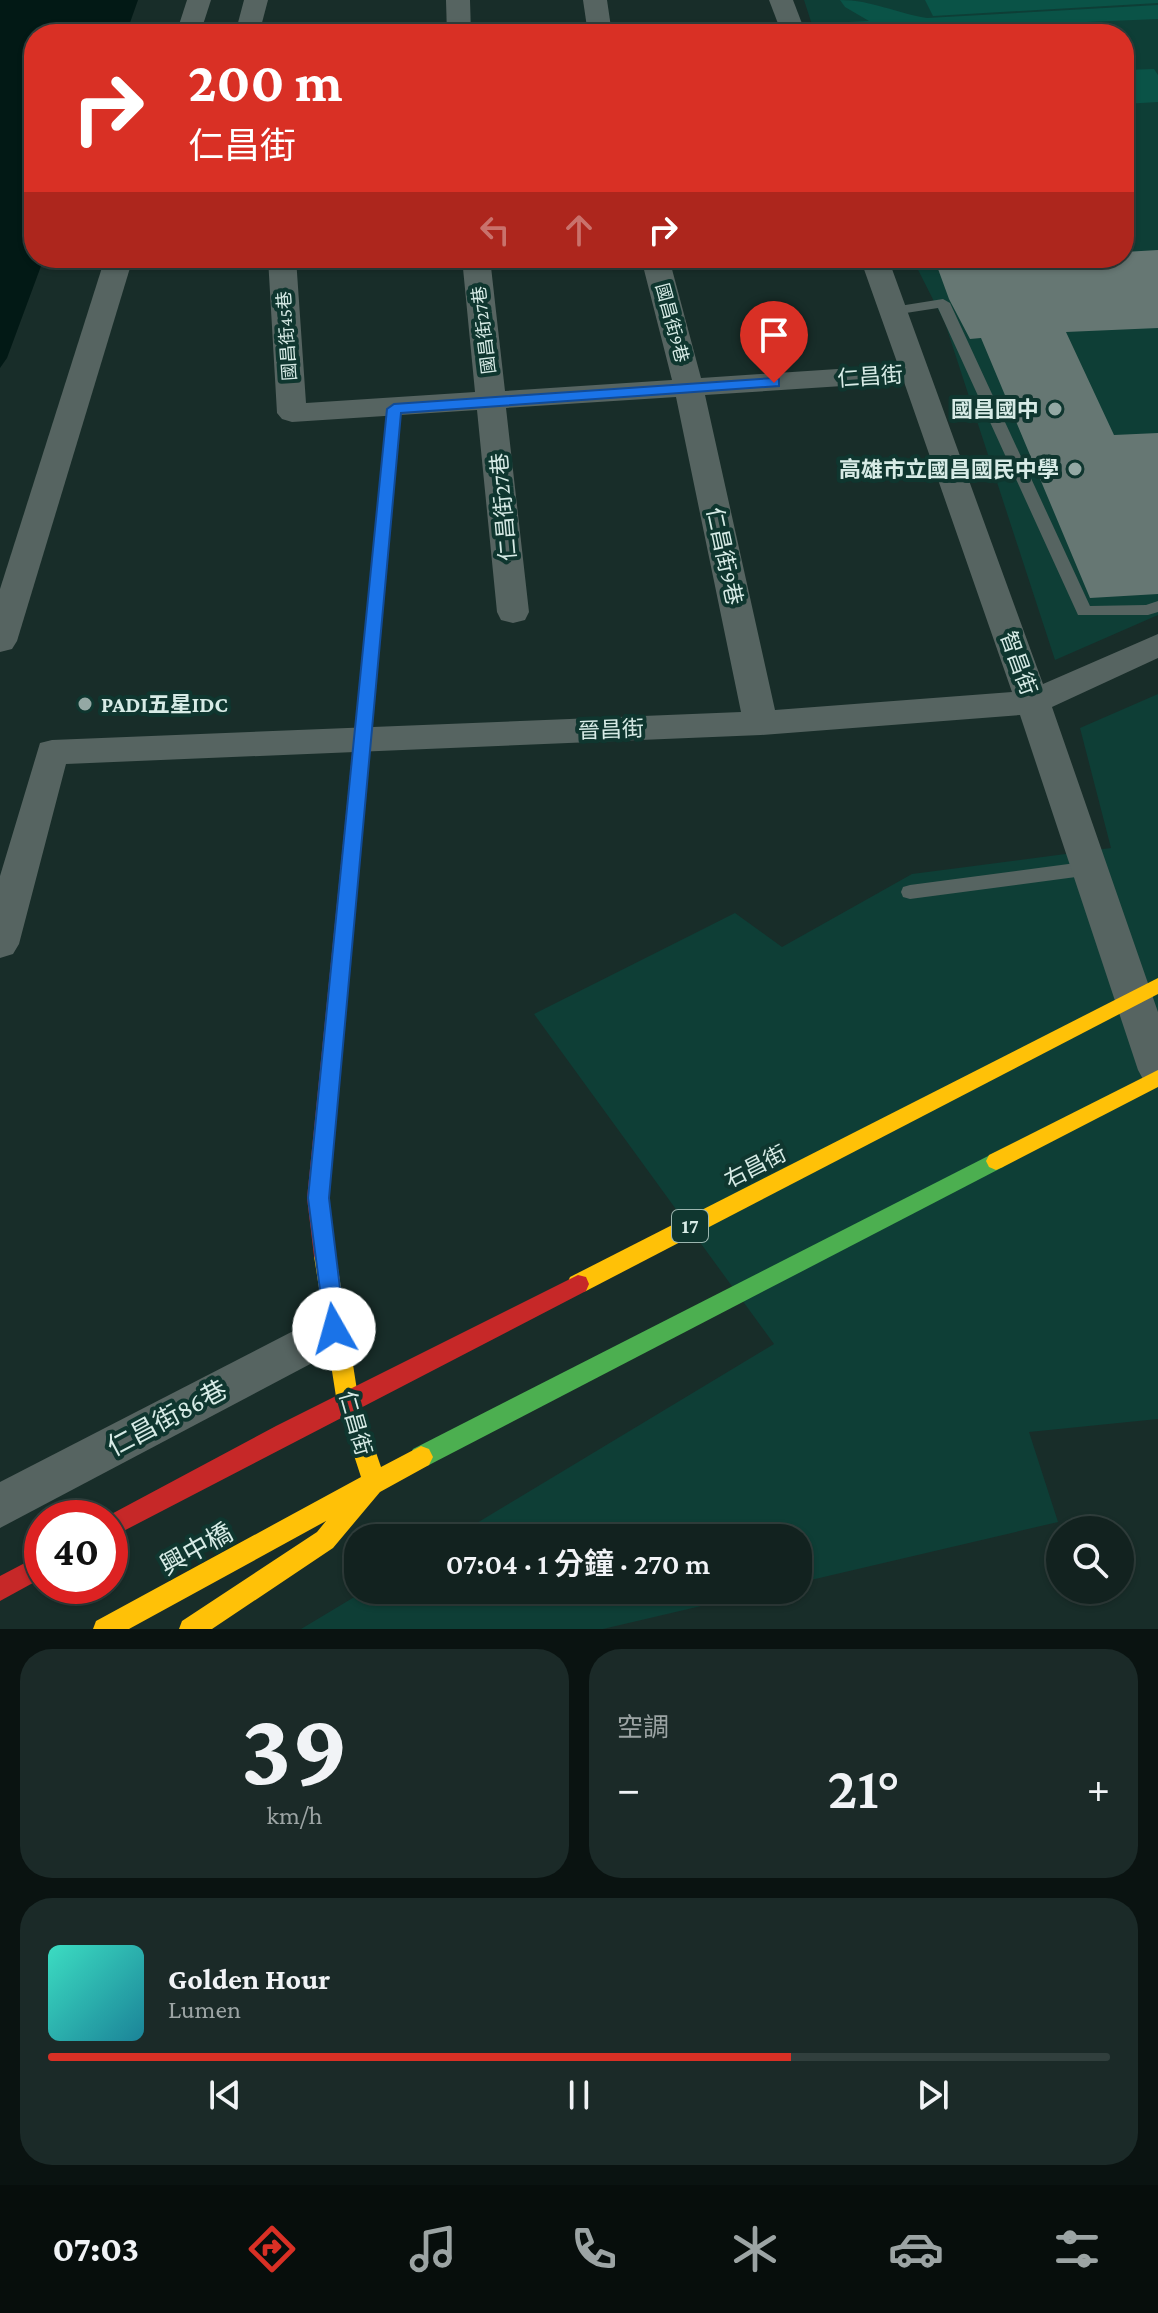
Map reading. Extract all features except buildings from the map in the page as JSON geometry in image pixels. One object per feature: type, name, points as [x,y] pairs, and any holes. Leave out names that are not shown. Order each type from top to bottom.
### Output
[{"type":"main road","name":"仁昌街","points":[[374,1481],[348,1403],[334,1329],[318,1198],[394,409]]},
{"type":"main road","name":"右昌街","points":[[128,1517],[243,1452],[348,1403],[1147,991]]},
{"type":"main road","points":[[191,1629],[325,1540],[374,1481],[1158,1078]]},
{"type":"main road","name":"興中橋","points":[[105,1629],[374,1481]]},
{"type":"main road","points":[[0,1589],[24,1575]]},
{"type":"street","points":[[191,24],[199,0]]},
{"type":"street","points":[[250,24],[256,0]]},
{"type":"street","points":[[458,0],[459,24]]},
{"type":"street","points":[[595,0],[599,24]]},
{"type":"street","points":[[781,0],[790,24]]},
{"type":"street","points":[[0,641],[116,268]]},
{"type":"street","name":"國昌街45巷","points":[[283,268],[292,413]]},
{"type":"street","name":"國昌街27巷","points":[[477,268],[493,402]]},
{"type":"street","name":"國昌街9巷","points":[[658,268],[689,389]]},
{"type":"street","name":"智昌街","points":[[878,268],[1091,868],[1147,991],[1158,1070]]},
{"type":"street","name":"仁昌街","points":[[292,413],[394,409],[915,373]]},
{"type":"street","name":"仁昌街9巷","points":[[689,389],[761,723]]},
{"type":"street","name":"仁昌街27巷","points":[[493,402],[513,612]]},
{"type":"street","name":"晉昌街","points":[[0,944],[52,752],[761,723],[1033,702],[1158,645]]},
{"type":"street","name":"仁昌街86巷","points":[[0,1506],[334,1329]]},
{"type":"lane","points":[[893,311],[943,303],[1084,611],[1148,610],[1158,606]]},
{"type":"lane","points":[[910,892],[1091,868]]},
{"type":"shaded area","name":"高雄市立國昌國民中學","points":[[804,0],[1158,0],[1158,615],[1055,660],[945,323],[917,268],[1134,268],[1134,24],[812,24]]},
{"type":"shaded area","points":[[840,0],[863,2],[927,18],[1158,5],[1158,19],[1041,24],[828,24],[869,21],[845,7]]},
{"type":"shaded area","points":[[925,0],[1158,0],[1158,3],[933,16]]},
{"type":"shaded area","points":[[1154,69],[1158,75],[1158,102],[1134,103],[1134,70]]},
{"type":"shaded area","points":[[1158,694],[1158,1419],[1029,1432],[1056,1516],[1046,1516],[1046,1525],[812,1580],[812,1524],[475,1524],[774,1344],[534,1014],[735,913],[782,947],[912,874],[1111,848],[1080,728]]},
{"type":"shaded area","points":[[344,1603],[709,1604],[603,1629],[301,1629]]},
{"type":"water","points":[[0,0],[138,0],[130,24],[24,24],[24,268],[40,268],[7,358],[0,368]]},
{"type":"traffic: fast","points":[[421,1457],[996,1161]]},
{"type":"traffic: slow","points":[[374,617],[394,409]]},
{"type":"traffic: slow","points":[[578,1284],[1158,985]]},
{"type":"traffic: slow","points":[[996,1161],[1158,1078]]},
{"type":"traffic: slow","points":[[191,1629],[325,1540],[374,1481],[348,1403],[325,1256]]},
{"type":"traffic: slow","points":[[105,1629],[421,1457]]},
{"type":"traffic: jam","points":[[325,1256],[318,1198],[374,617]]},
{"type":"traffic: jam","points":[[128,1517],[578,1284]]},
{"type":"traffic: jam","points":[[0,1589],[24,1575]]},
{"type":"place","name":"國昌國中","points":[[1055,409]]},
{"type":"place","name":"高雄市立國昌國民中學","points":[[1075,469]]},
{"type":"place","name":"PADI五星IDC","points":[[85,704]]},
{"type":"route","points":[[334,1329],[318,1198],[394,409],[774,383]]}]
